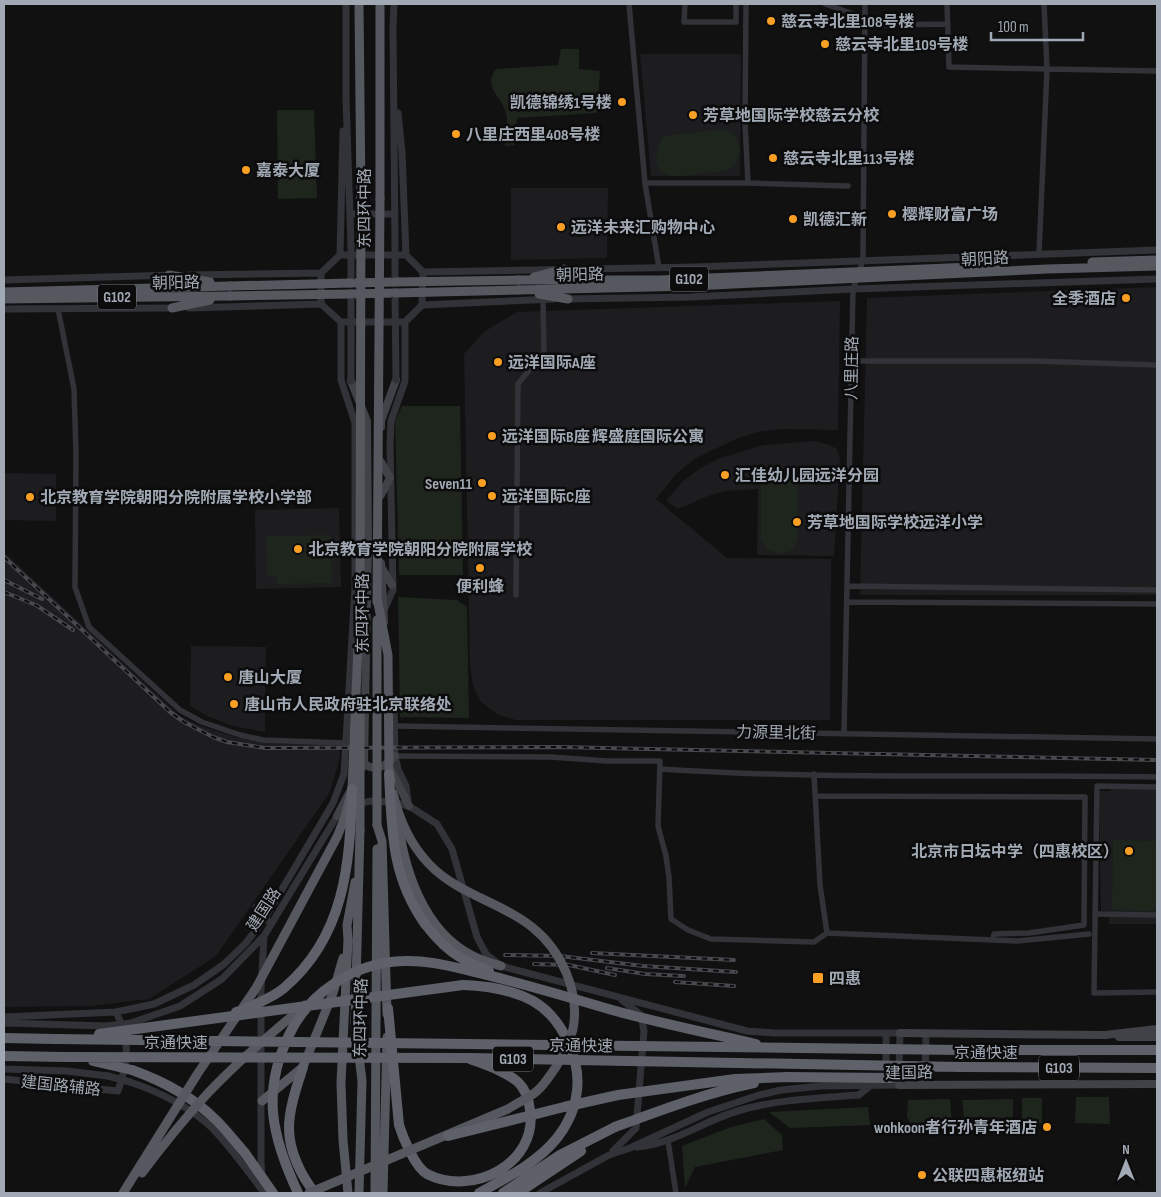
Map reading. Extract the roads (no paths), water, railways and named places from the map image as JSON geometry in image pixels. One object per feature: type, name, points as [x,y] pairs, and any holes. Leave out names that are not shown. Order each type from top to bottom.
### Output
[{"type":"highway","name":"东四环中路","points":[[359,1193],[362,1081],[355,1022],[360,851],[360,4]]},
{"type":"highway","name":"东四环中路","points":[[375,1193],[380,4]]},
{"type":"highway","name":"朝阳路","points":[[858,275],[1157,260]]},
{"type":"highway","name":"朝阳路","points":[[4,299],[395,293],[519,285],[659,280],[1157,266]]},
{"type":"highway","points":[[519,285],[564,269]]},
{"type":"highway","points":[[170,276],[230,286]]},
{"type":"highway","name":"朝阳路","points":[[4,292],[395,282],[519,285]]},
{"type":"highway","points":[[519,285],[568,299]]},
{"type":"highway","points":[[172,308],[230,296]]},
{"type":"highway","points":[[377,598],[388,655],[388,769],[392,837],[405,891],[418,913],[440,942],[461,958],[508,980]]},
{"type":"highway","points":[[202,1021],[243,1010],[282,990],[306,966],[324,941],[337,912],[345,881],[350,839],[360,599]]},
{"type":"highway","points":[[388,769],[397,811],[399,831],[411,881],[434,922],[454,943],[475,957],[501,966]]},
{"type":"highway","points":[[125,1193],[198,1073],[256,988],[337,837],[345,817],[352,789]]},
{"type":"highway","points":[[308,1193],[448,1136],[508,1109],[537,1091],[549,1077],[567,1049],[573,1029],[574,1012],[568,976],[561,962],[540,934],[531,926],[509,913],[446,879],[429,864],[415,846],[397,811]]},
{"type":"highway","points":[[377,825],[382,841],[388,1008],[399,1125],[406,1145],[425,1173],[443,1181],[463,1183],[497,1178]]},
{"type":"highway","points":[[348,1193],[343,1140],[341,1083],[348,940],[347,925],[360,851]]},
{"type":"highway","points":[[315,1193],[307,1184],[298,1165],[289,1129],[296,1088],[334,993],[348,940]]},
{"type":"highway","points":[[125,1193],[173,1133],[210,1091],[267,1037],[315,997],[348,975],[376,965],[403,961],[434,963],[508,980],[642,1018],[775,1048]]},
{"type":"highway","points":[[56,1039],[463,985],[486,986],[511,991],[534,1002],[561,1029],[576,1069],[577,1096],[568,1120],[557,1138],[540,1156],[497,1178],[479,1193]]},
{"type":"highway","points":[[298,1193],[281,1155],[275,1133],[272,1111],[273,1081],[280,1052],[294,1024],[315,997]]},
{"type":"highway","points":[[383,1193],[388,1008]]},
{"type":"highway","name":"京通快速","points":[[4,1038],[962,1050],[1157,1050]]},
{"type":"highway","name":"京通快速","points":[[4,1056],[469,1058],[961,1067],[1157,1068]]},
{"type":"highway","points":[[65,1057],[110,1064],[132,1070],[150,1076],[187,1096],[217,1121],[245,1153],[265,1193]]},
{"type":"highway","points":[[469,1058],[507,1074],[519,1083],[526,1093],[531,1116],[530,1131],[526,1143],[512,1169]]},
{"type":"highway","points":[[262,1102],[303,1067]]},
{"type":"highway","points":[[448,1136],[618,1095],[735,1079],[787,1077],[890,1078],[961,1067]]},
{"type":"highway","points":[[503,1193],[560,1155],[615,1127],[712,1093],[787,1077]]},
{"type":"highway","points":[[519,1192],[615,1127]]},
{"type":"main road","name":"东四环中路","points":[[396,380],[381,421],[381,567],[384,610],[386,748],[388,769],[409,806]]},
{"type":"main road","name":"东四环中路","points":[[337,816],[364,764],[368,543],[367,421],[350,381]]},
{"type":"main road","points":[[381,462],[390,478],[381,495]]},
{"type":"main road","points":[[381,567],[392,586]]},
{"type":"main road","points":[[366,694],[385,694]]},
{"type":"main road","points":[[364,764],[371,768],[388,769],[395,756]]},
{"type":"main road","points":[[1105,1035],[1157,1029]]},
{"type":"main road","points":[[900,1033],[1157,1037]]},
{"type":"main road","name":"建国路","points":[[899,1086],[1157,1084]]},
{"type":"street","name":"东四环中路","points":[[346,4],[346,98],[351,283],[350,381]]},
{"type":"street","name":"东四环中路","points":[[394,4],[396,380]]},
{"type":"street","points":[[629,4],[646,183],[659,268]]},
{"type":"street","points":[[685,4],[684,22],[736,22],[736,4]]},
{"type":"street","points":[[746,4],[745,122],[748,183]]},
{"type":"street","points":[[825,4],[865,18]]},
{"type":"street","name":"八里庄路","points":[[844,734],[853,289],[863,260],[866,4]]},
{"type":"street","points":[[947,4],[949,67],[1157,71]]},
{"type":"street","points":[[1039,254],[1047,69],[1044,4]]},
{"type":"street","points":[[883,24],[948,24]]},
{"type":"street","name":"东四环中路","points":[[393,68],[402,152],[406,255]]},
{"type":"street","name":"东四环中路","points":[[340,255],[343,130],[346,98]]},
{"type":"street","points":[[646,183],[748,183],[848,186]]},
{"type":"street","points":[[350,214],[395,214]]},
{"type":"street","name":"朝阳路","points":[[423,272],[659,268],[1157,250]]},
{"type":"street","points":[[340,255],[406,255],[423,272],[422,305],[405,322],[341,322],[321,304],[321,273],[340,255]]},
{"type":"street","name":"朝阳路","points":[[4,280],[321,273]]},
{"type":"street","name":"朝阳路","points":[[422,305],[568,299],[691,297],[853,289],[1157,279]]},
{"type":"street","points":[[516,596],[518,384],[544,352],[543,300]]},
{"type":"street","name":"朝阳路","points":[[4,310],[321,304]]},
{"type":"street","points":[[58,309],[74,389],[76,453],[75,587],[89,626],[180,710],[202,722],[240,735],[263,740],[346,743]]},
{"type":"street","name":"东四环中路","points":[[4,1017],[116,1012],[154,1004],[194,985],[223,964],[244,944],[265,918],[333,803],[344,774],[355,587],[355,423],[341,380],[341,322]]},
{"type":"street","name":"东四环中路","points":[[384,610],[393,590],[390,478],[391,421],[405,381],[405,322]]},
{"type":"street","points":[[852,361],[1034,361],[1157,365]]},
{"type":"street","points":[[847,586],[1157,590]]},
{"type":"street","points":[[847,602],[1157,604]]},
{"type":"street","name":"东四环中路","points":[[385,680],[394,707],[395,756],[398,769],[406,786],[409,806]]},
{"type":"street","name":"力源里北街","points":[[394,726],[1157,739]]},
{"type":"street","points":[[395,756],[551,757],[607,761],[660,761],[658,826],[670,876],[671,919],[688,930],[711,939],[814,942],[827,933],[1017,941],[1089,934]]},
{"type":"street","points":[[660,769],[814,774],[1157,777]]},
{"type":"street","points":[[814,774],[820,885],[827,933]]},
{"type":"street","points":[[1157,787],[1097,786],[1094,993],[1157,992]]},
{"type":"street","points":[[815,796],[1085,796],[1084,924],[1029,933],[994,934],[992,940]]},
{"type":"street","name":"建国路","points":[[4,1023],[107,1026],[131,1023],[180,1006],[222,979],[264,936],[337,816],[355,805],[370,801],[391,802],[409,806],[437,824],[452,849],[477,938],[486,954],[501,966]]},
{"type":"street","points":[[256,907],[270,926]]},
{"type":"street","points":[[1095,914],[1157,916]]},
{"type":"street","points":[[264,936],[261,990],[265,1193]]},
{"type":"street","points":[[501,966],[747,1031],[774,1034],[900,1033],[899,1086]]},
{"type":"street","points":[[607,993],[623,1001],[641,1015],[644,1031],[636,1128],[609,1155]]},
{"type":"street","name":"建国路辅路","points":[[4,1079],[118,1091],[124,1072],[127,1049],[124,1028],[116,1012]]},
{"type":"street","points":[[886,1033],[886,1086]]},
{"type":"street","points":[[925,1085],[926,1034]]},
{"type":"street","points":[[4,1068],[67,1071],[108,1076],[148,1088],[181,1105],[210,1126],[265,1193]]},
{"type":"street","name":"建国路","points":[[630,1148],[708,1112],[781,1090],[821,1086],[899,1086]]},
{"type":"street","points":[[540,1193],[609,1155],[630,1148],[668,1141],[713,1119],[773,1102],[859,1095],[870,1086]]},
{"type":"street","points":[[668,1141],[676,1193]]},
{"type":"railway","points":[[4,557],[170,712],[184,722],[227,742],[265,748],[558,747],[1157,760]]},
{"type":"railway","points":[[4,580],[42,599]]},
{"type":"railway","points":[[4,592],[36,605],[73,630]]},
{"type":"railway","points":[[592,953],[734,960]]},
{"type":"railway","points":[[505,955],[560,956],[643,966],[736,972]]},
{"type":"railway","points":[[534,964],[569,965],[615,975]]},
{"type":"railway","points":[[607,968],[645,974],[684,976]]},
{"type":"railway","points":[[675,982],[734,986]]},
{"type":"place","name":"慈云寺北里108号楼","points":[[771,21]]},
{"type":"place","name":"慈云寺北里109号楼","points":[[825,44]]},
{"type":"place","name":"凯德锦绣1号楼","points":[[622,102]]},
{"type":"place","name":"芳草地国际学校慈云分校","points":[[693,115]]},
{"type":"place","name":"八里庄西里408号楼","points":[[456,134]]},
{"type":"place","name":"慈云寺北里113号楼","points":[[773,158]]},
{"type":"place","name":"嘉泰大厦","points":[[246,170]]},
{"type":"place","name":"樱辉财富广场","points":[[892,214]]},
{"type":"place","name":"凯德汇新","points":[[793,219]]},
{"type":"place","name":"远洋未来汇购物中心","points":[[561,227]]},
{"type":"place","name":"全季酒店","points":[[1126,298]]},
{"type":"place","name":"远洋国际A座","points":[[498,362]]},
{"type":"place","name":"远洋国际B座 辉盛庭国际公寓","points":[[492,436]]},
{"type":"place","name":"汇佳幼儿园远洋分园","points":[[725,475]]},
{"type":"place","name":"Seven11","points":[[482,483]]},
{"type":"place","name":"远洋国际C座","points":[[492,496]]},
{"type":"place","name":"北京教育学院朝阳分院附属学校小学部","points":[[30,497]]},
{"type":"place","name":"芳草地国际学校远洋小学","points":[[797,522]]},
{"type":"place","name":"北京教育学院朝阳分院附属学校","points":[[298,549]]},
{"type":"place","name":"便利蜂","points":[[480,568]]},
{"type":"place","name":"唐山大厦","points":[[228,677]]},
{"type":"place","name":"唐山市人民政府驻北京联络处","points":[[234,704]]},
{"type":"place","name":"北京市日坛中学（四惠校区）","points":[[1129,851]]},
{"type":"place","name":"四惠","points":[[818,978]]},
{"type":"place","name":"wohkoon者行孙青年酒店","points":[[1047,1127]]},
{"type":"place","name":"公联四惠枢纽站","points":[[922,1175]]}]
